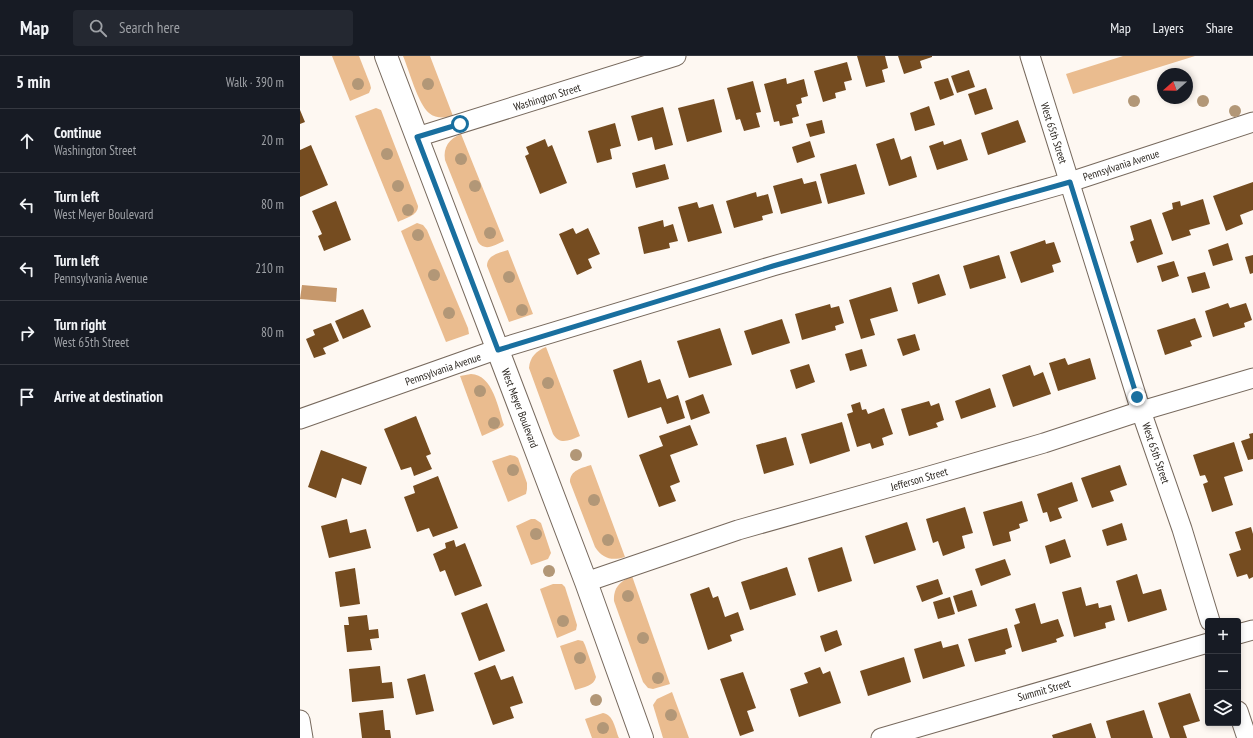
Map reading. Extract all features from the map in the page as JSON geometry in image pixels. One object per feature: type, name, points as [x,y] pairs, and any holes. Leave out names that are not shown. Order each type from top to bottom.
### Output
[{"type":"main road","name":"West Meyer Boulevard","points":[[386,56],[586,582],[642,738]]},
{"type":"street","name":"Washington Street","points":[[417,137],[676,56]]},
{"type":"street","name":"West 65th Street","points":[[1030,56],[1142,411],[1182,529],[1209,618]]},
{"type":"street","name":"Pennsylvania Avenue","points":[[300,418],[498,350],[773,266],[1070,182],[1253,122]]},
{"type":"street","name":"Jefferson Street","points":[[586,582],[738,530],[992,458],[1253,378]]},
{"type":"street","points":[[1241,633],[1253,630]]},
{"type":"street","name":"Summit Street","points":[[881,738],[1205,644]]},
{"type":"street","points":[[300,720],[303,738]]},
{"type":"street","points":[[1241,720],[1247,738]]},
{"type":"shaded area","points":[[332,56],[359,56],[370,84],[371,88],[369,93],[350,101]]},
{"type":"shaded area","points":[[403,56],[430,56],[453,116],[444,118],[438,117],[432,115],[425,109]]},
{"type":"shaded area","points":[[1123,56],[1195,56],[1073,94],[1066,74]]},
{"type":"shaded area","points":[[376,108],[381,110],[418,206],[414,214],[398,222],[355,116]]},
{"type":"shaded area","points":[[461,134],[504,241],[494,246],[484,247],[478,242],[445,160],[446,147],[453,138]]},
{"type":"shaded area","points":[[417,223],[423,225],[427,230],[468,328],[469,334],[446,342],[401,231]]},
{"type":"shaded area","points":[[508,250],[533,314],[509,322],[487,266],[491,257],[497,253]]},
{"type":"shaded area","points":[[302,285],[337,288],[336,302],[300,299]]},
{"type":"shaded area","points":[[546,347],[580,436],[565,441],[559,440],[553,434],[529,368],[534,355],[539,350]]},
{"type":"shaded area","points":[[471,374],[485,380],[490,386],[504,425],[482,436],[460,376]]},
{"type":"shaded area","points":[[510,455],[518,458],[527,483],[527,489],[526,494],[508,502],[492,461]]},
{"type":"shaded area","points":[[591,465],[625,557],[616,559],[608,558],[601,554],[595,547],[570,482],[574,472]]},
{"type":"shaded area","points":[[531,519],[535,519],[541,523],[551,553],[548,559],[531,565],[516,526]]},
{"type":"shaded area","points":[[632,576],[670,684],[653,689],[648,688],[643,682],[614,601],[616,588],[618,585]]},
{"type":"shaded area","points":[[553,584],[562,584],[565,587],[577,625],[576,630],[557,638],[540,589]]},
{"type":"shaded area","points":[[578,640],[583,641],[585,645],[596,677],[591,684],[575,690],[560,646]]},
{"type":"shaded area","points":[[672,692],[689,738],[663,738],[653,705],[657,699]]},
{"type":"shaded area","points":[[603,713],[610,716],[612,719],[619,738],[592,738],[585,719]]},
{"type":"building","points":[[857,56],[885,56],[888,68],[882,70],[885,82],[866,87]]},
{"type":"building","points":[[898,56],[932,57],[920,61],[922,68],[904,74]]},
{"type":"building","points":[[847,62],[852,80],[844,82],[846,90],[835,93],[836,98],[823,102],[814,71]]},
{"type":"building","points":[[969,70],[975,87],[957,93],[951,76]]},
{"type":"building","points":[[786,78],[787,84],[804,79],[808,96],[801,98],[802,103],[796,105],[799,116],[792,118],[793,123],[780,126],[779,121],[774,122],[764,84]]},
{"type":"building","points":[[948,78],[954,95],[940,100],[934,82]]},
{"type":"building","points":[[753,81],[761,112],[756,113],[760,127],[744,131],[740,119],[736,120],[727,88]]},
{"type":"building","points":[[986,88],[993,109],[975,115],[968,94]]},
{"type":"building","points":[[714,99],[722,132],[687,142],[678,108]]},
{"type":"building","points":[[929,106],[935,125],[915,131],[910,113]]},
{"type":"building","points":[[663,107],[673,145],[655,150],[652,137],[638,141],[631,116]]},
{"type":"building","points":[[300,110],[305,122],[300,124]]},
{"type":"building","points":[[822,120],[825,133],[810,137],[806,124]]},
{"type":"building","points":[[1018,120],[1026,142],[988,155],[981,133]]},
{"type":"building","points":[[615,123],[621,146],[610,149],[612,159],[597,163],[588,131]]},
{"type":"building","points":[[894,138],[901,160],[911,156],[917,177],[889,186],[876,144]]},
{"type":"building","points":[[545,139],[548,147],[552,145],[567,183],[540,194],[525,156],[529,154],[526,147]]},
{"type":"building","points":[[961,139],[968,160],[937,170],[929,146],[943,141],[944,145]]},
{"type":"building","points":[[810,141],[815,157],[797,163],[792,147]]},
{"type":"building","points":[[311,145],[328,185],[300,197],[300,150]]},
{"type":"building","points":[[665,164],[669,179],[636,188],[632,173]]},
{"type":"building","points":[[856,164],[865,194],[828,204],[820,174]]},
{"type":"building","points":[[802,178],[804,184],[816,181],[822,203],[781,214],[773,186]]},
{"type":"building","points":[[1253,182],[1253,210],[1240,215],[1243,224],[1226,231],[1213,196]]},
{"type":"building","points":[[756,192],[757,197],[768,194],[773,213],[762,216],[763,220],[734,228],[726,201]]},
{"type":"building","points":[[1203,199],[1210,224],[1189,230],[1191,235],[1172,241],[1162,213],[1173,209],[1172,203],[1180,201],[1181,206]]},
{"type":"building","points":[[336,201],[351,240],[324,251],[318,236],[322,234],[312,211]]},
{"type":"building","points":[[697,202],[699,208],[713,204],[722,233],[688,242],[678,207]]},
{"type":"building","points":[[1151,219],[1163,254],[1137,263],[1130,242],[1134,240],[1130,226]]},
{"type":"building","points":[[663,220],[664,227],[673,224],[678,241],[669,243],[670,248],[644,254],[638,227]]},
{"type":"building","points":[[573,228],[576,234],[588,228],[600,254],[588,259],[592,268],[577,275],[559,234]]},
{"type":"building","points":[[1045,240],[1046,244],[1054,242],[1061,262],[1052,265],[1054,272],[1021,283],[1010,252]]},
{"type":"building","points":[[1228,243],[1233,260],[1213,266],[1208,250]]},
{"type":"building","points":[[999,255],[1006,278],[970,289],[963,266]]},
{"type":"building","points":[[1253,255],[1253,273],[1250,274],[1245,257]]},
{"type":"building","points":[[1174,261],[1179,276],[1162,282],[1157,266]]},
{"type":"building","points":[[1205,272],[1210,288],[1192,293],[1187,277]]},
{"type":"building","points":[[939,274],[946,295],[918,304],[912,283]]},
{"type":"building","points":[[891,287],[898,311],[870,319],[875,335],[861,339],[849,300]]},
{"type":"building","points":[[1228,303],[1230,308],[1246,303],[1252,320],[1244,323],[1245,327],[1213,337],[1205,311]]},
{"type":"building","points":[[830,304],[831,308],[839,306],[844,323],[835,326],[836,330],[802,340],[795,314]]},
{"type":"building","points":[[363,309],[371,327],[343,339],[335,321]]},
{"type":"building","points":[[1195,318],[1202,337],[1190,341],[1192,346],[1165,355],[1157,330]]},
{"type":"building","points":[[782,319],[790,343],[752,355],[744,331]]},
{"type":"building","points":[[331,323],[339,341],[323,348],[326,354],[314,358],[306,339],[315,335],[313,330]]},
{"type":"building","points":[[720,328],[732,365],[689,378],[677,341]]},
{"type":"building","points":[[915,334],[920,350],[903,356],[897,339]]},
{"type":"building","points":[[862,349],[867,366],[850,371],[845,354]]},
{"type":"building","points":[[1065,358],[1068,365],[1090,358],[1096,379],[1058,391],[1049,363]]},
{"type":"building","points":[[641,360],[648,383],[660,379],[667,399],[678,395],[685,418],[667,424],[661,407],[628,418],[613,370]]},
{"type":"building","points":[[809,364],[815,382],[796,389],[790,370]]},
{"type":"building","points":[[1030,365],[1034,376],[1043,372],[1051,394],[1013,407],[1002,375]]},
{"type":"building","points":[[990,388],[996,407],[961,419],[955,401]]},
{"type":"building","points":[[703,394],[710,413],[691,420],[685,401]]},
{"type":"building","points":[[929,401],[931,406],[939,403],[944,420],[936,423],[938,427],[909,436],[901,409]]},
{"type":"building","points":[[860,402],[862,410],[866,409],[868,414],[884,408],[893,434],[882,438],[884,445],[872,449],[870,443],[857,447],[847,414],[853,412],[851,405]]},
{"type":"building","points":[[416,416],[431,454],[426,456],[432,469],[414,476],[411,467],[401,470],[384,429]]},
{"type":"building","points":[[842,422],[850,451],[810,464],[801,434]]},
{"type":"building","points":[[690,425],[698,445],[670,455],[680,482],[670,486],[676,501],[659,507],[639,455],[663,446],[659,436]]},
{"type":"building","points":[[1253,433],[1253,459],[1248,460],[1241,441],[1250,438],[1249,434]]},
{"type":"building","points":[[786,437],[794,465],[764,474],[756,445]]},
{"type":"building","points":[[1234,442],[1243,471],[1224,477],[1233,505],[1212,512],[1203,484],[1208,482],[1205,475],[1200,476],[1193,455]]},
{"type":"building","points":[[321,450],[367,467],[361,485],[342,478],[336,498],[308,487]]},
{"type":"building","points":[[1120,465],[1127,485],[1110,491],[1114,501],[1092,508],[1081,478]]},
{"type":"building","points":[[438,476],[458,528],[433,537],[429,528],[417,532],[404,497],[415,493],[413,486]]},
{"type":"building","points":[[1072,482],[1078,501],[1058,508],[1062,518],[1050,522],[1047,512],[1043,513],[1037,494]]},
{"type":"building","points":[[1022,501],[1028,521],[1019,524],[1020,528],[1009,532],[1011,541],[993,546],[983,512]]},
{"type":"building","points":[[965,507],[973,533],[962,536],[965,548],[943,556],[938,541],[933,543],[926,519]]},
{"type":"building","points":[[347,519],[350,533],[366,529],[371,548],[329,558],[321,526]]},
{"type":"building","points":[[907,522],[916,550],[874,564],[865,536]]},
{"type":"building","points":[[1122,523],[1127,540],[1107,546],[1102,530]]},
{"type":"building","points":[[1251,527],[1253,534],[1253,577],[1249,579],[1247,574],[1237,577],[1229,554],[1241,550],[1235,532]]},
{"type":"building","points":[[1065,539],[1071,557],[1050,564],[1045,546]]},
{"type":"building","points":[[454,540],[456,547],[465,543],[482,586],[455,596],[445,570],[440,572],[433,554],[446,548],[445,543]]},
{"type":"building","points":[[842,547],[852,581],[818,592],[808,558]]},
{"type":"building","points":[[1005,559],[1011,575],[981,586],[975,569]]},
{"type":"building","points":[[787,567],[796,595],[750,610],[741,582]]},
{"type":"building","points":[[355,568],[360,604],[340,607],[335,572]]},
{"type":"building","points":[[1137,574],[1143,594],[1161,589],[1167,610],[1128,622],[1116,581]]},
{"type":"building","points":[[938,579],[943,594],[922,602],[916,586]]},
{"type":"building","points":[[709,587],[713,598],[718,596],[725,617],[738,612],[744,630],[730,635],[732,641],[708,650],[690,594]]},
{"type":"building","points":[[1081,587],[1086,606],[1098,603],[1099,608],[1111,605],[1115,620],[1105,623],[1106,628],[1074,637],[1062,592]]},
{"type":"building","points":[[972,590],[977,606],[958,612],[953,596]]},
{"type":"building","points":[[950,597],[955,614],[938,619],[933,602]]},
{"type":"building","points":[[487,603],[505,651],[479,661],[461,613]]},
{"type":"building","points":[[1035,603],[1041,624],[1058,619],[1064,636],[1056,639],[1057,642],[1022,652],[1014,625],[1020,623],[1015,609]]},
{"type":"building","points":[[367,615],[369,630],[378,629],[379,638],[370,639],[372,650],[347,652],[344,625],[349,625],[348,617]]},
{"type":"building","points":[[1007,628],[1012,647],[1005,650],[1006,654],[975,662],[968,639]]},
{"type":"building","points":[[837,630],[842,645],[825,652],[820,636]]},
{"type":"building","points":[[941,641],[943,648],[958,644],[965,666],[923,679],[914,649]]},
{"type":"building","points":[[904,657],[911,682],[868,696],[860,671]]},
{"type":"building","points":[[495,665],[501,680],[513,676],[523,703],[510,707],[514,718],[493,725],[474,673]]},
{"type":"building","points":[[380,666],[382,683],[392,682],[394,698],[352,702],[349,669]]},
{"type":"building","points":[[820,667],[823,674],[830,671],[841,703],[799,717],[790,689],[808,683],[804,673]]},
{"type":"building","points":[[743,672],[756,708],[747,711],[754,731],[740,736],[720,679]]},
{"type":"building","points":[[425,674],[434,711],[416,715],[407,679]]},
{"type":"building","points":[[1190,693],[1200,721],[1183,726],[1187,738],[1170,738],[1158,703]]},
{"type":"building","points":[[383,710],[385,730],[390,730],[391,738],[362,738],[359,713]]},
{"type":"building","points":[[1144,710],[1153,738],[1111,738],[1106,721]]},
{"type":"building","points":[[1091,723],[1096,738],[1053,738],[1052,735]]},
{"type":"route","points":[[460,124],[417,137],[498,350],[773,266],[1070,182],[1137,397]]}]
